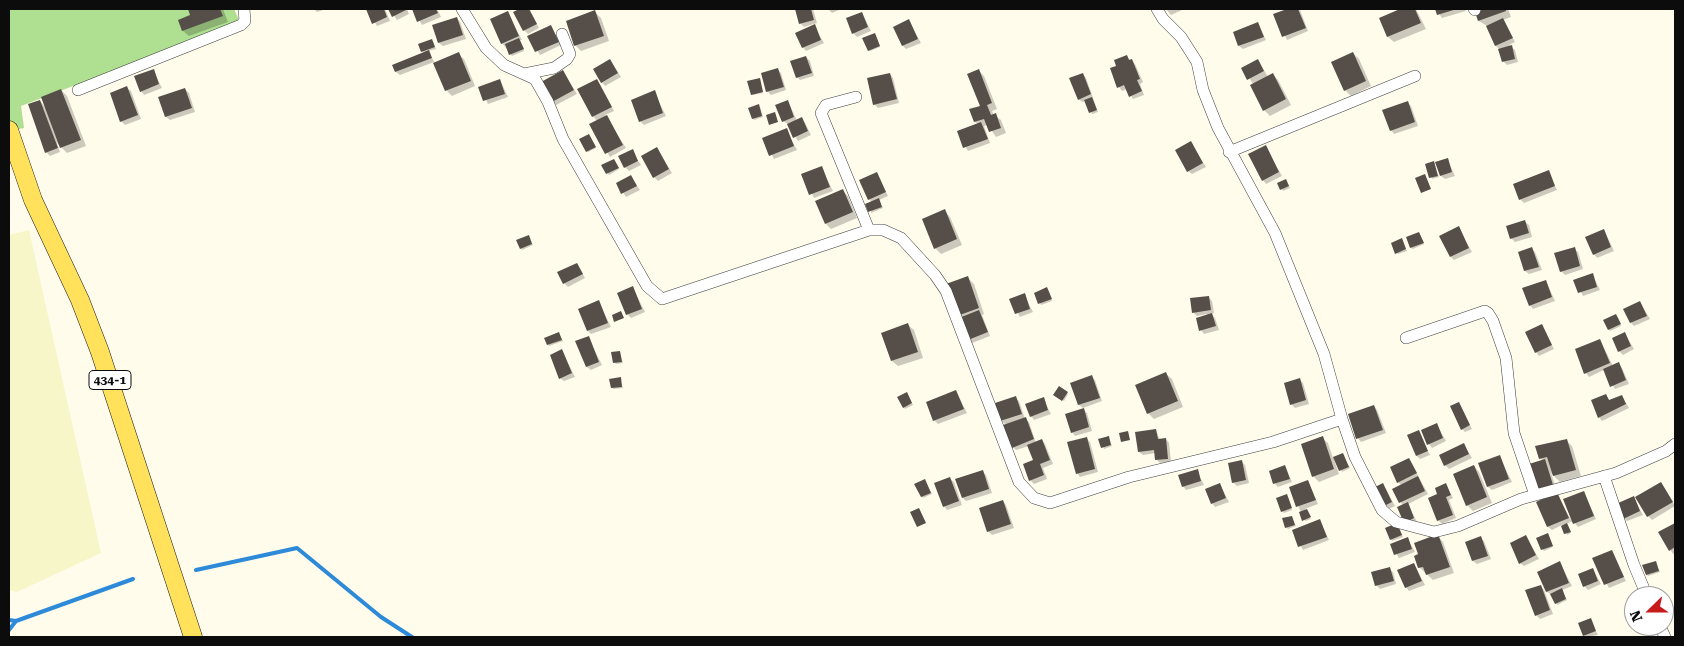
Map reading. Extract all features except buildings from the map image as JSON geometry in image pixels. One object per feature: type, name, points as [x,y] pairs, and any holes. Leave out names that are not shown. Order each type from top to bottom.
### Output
[{"type":"main road","name":"434-1","points":[[9,130],[33,200],[80,300],[100,352],[193,637]]},
{"type":"street","points":[[78,90],[241,25],[245,21],[244,9]]},
{"type":"street","points":[[462,9],[486,48],[504,65],[535,79],[548,102],[563,139],[647,286],[662,299],[869,230],[883,230],[901,238],[935,275],[946,291],[1019,482],[1034,498],[1050,503],[1129,478],[1273,442],[1342,419]]},
{"type":"street","points":[[1157,9],[1163,19],[1181,37],[1197,62],[1203,90],[1230,152],[1275,233],[1299,290],[1324,354],[1355,457],[1382,510],[1396,522],[1434,532],[1458,526],[1535,495],[1604,476],[1666,450],[1675,444]]},
{"type":"street","points":[[524,74],[554,68],[567,59],[570,54],[562,34]]},
{"type":"street","points":[[1230,152],[1415,76]]},
{"type":"street","points":[[856,97],[826,105],[821,113],[869,230]]},
{"type":"street","points":[[1406,338],[1485,311],[1488,314],[1493,321],[1506,358],[1514,432],[1535,495]]},
{"type":"street","points":[[1604,476],[1634,565],[1643,586]]},
{"type":"green space","points":[[9,9],[234,9],[240,22],[21,106],[24,128],[9,131]]},
{"type":"green space","points":[[29,230],[101,553],[17,592],[9,590],[9,235]]},
{"type":"waterway","points":[[196,570],[297,548],[381,617],[412,637]]},
{"type":"waterway","points":[[9,620],[16,621],[133,579]]},
{"type":"waterway","points":[[9,630],[16,621]]}]
